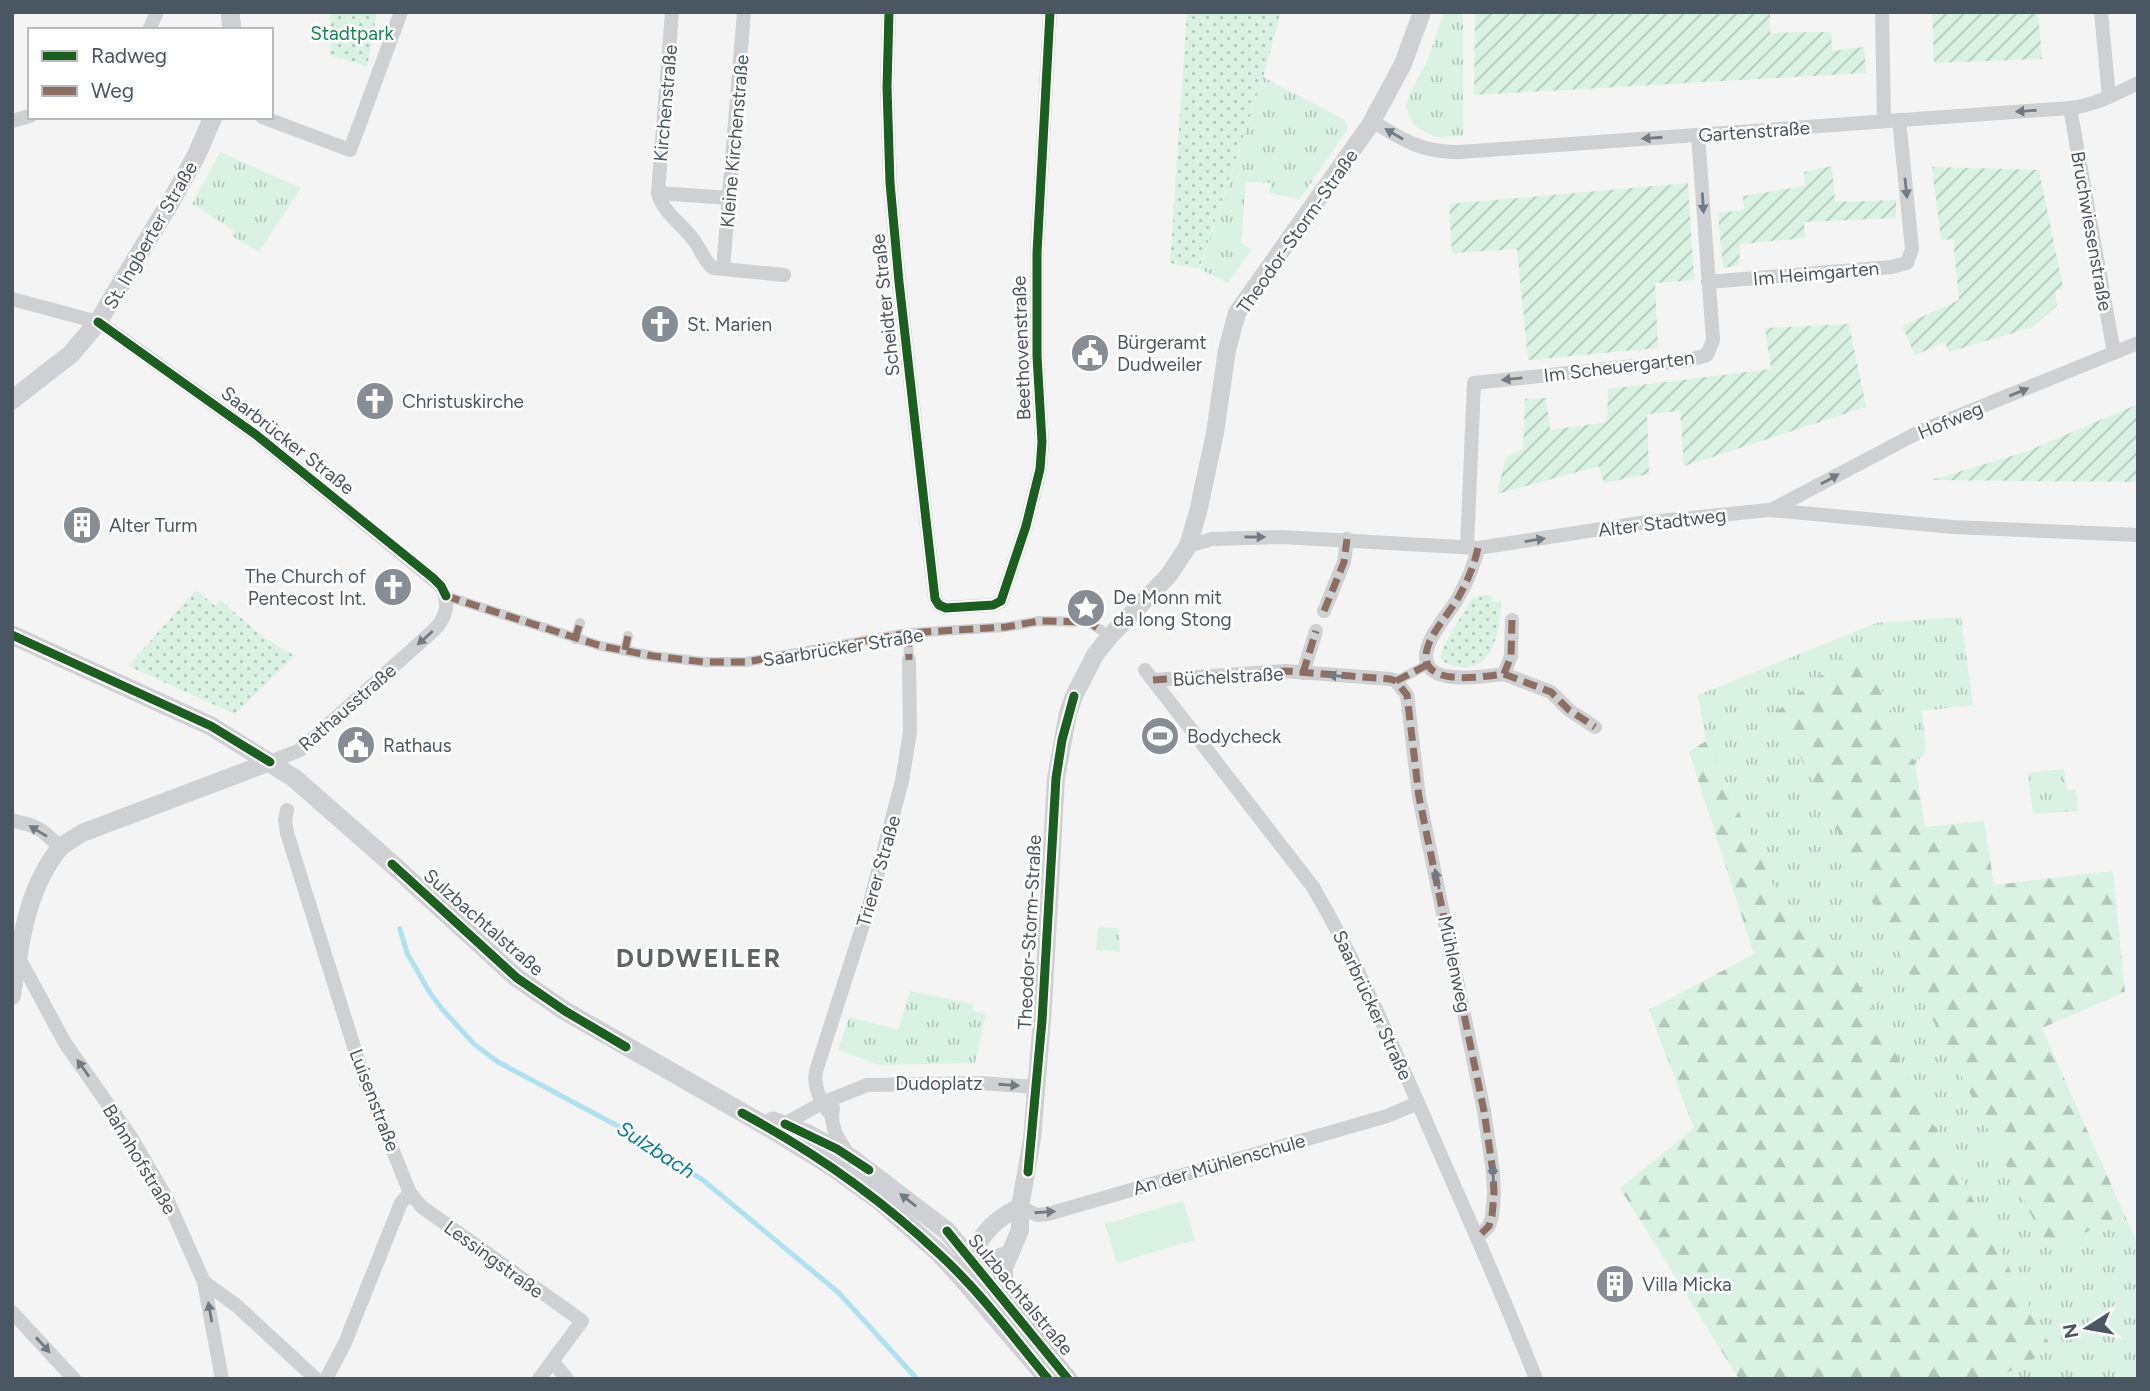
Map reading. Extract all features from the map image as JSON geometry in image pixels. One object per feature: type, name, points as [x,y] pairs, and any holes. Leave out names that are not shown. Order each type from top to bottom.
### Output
[{"type":"main road","name":"St. Ingberter Straße","points":[[12,400],[71,354],[98,322],[171,201],[197,154],[212,119]]},
{"type":"main road","name":"Sulzbachtalstraße","points":[[12,635],[211,726],[270,762],[317,797],[517,978],[565,1011],[741,1113],[779,1127],[842,1162],[947,1231],[1068,1379]]},
{"type":"main road","name":"Sulzbachtalstraße","points":[[842,1162],[880,1201],[934,1249],[1048,1379]]},
{"type":"street","points":[[150,28],[157,12]]},
{"type":"street","points":[[267,119],[350,150],[401,12]]},
{"type":"street","name":"Kirchenstraße","points":[[658,193],[672,12]]},
{"type":"street","name":"Kleine Kirchenstraße","points":[[723,270],[744,12]]},
{"type":"street","name":"Scheidter Straße","points":[[889,12],[887,87],[890,183],[934,593]]},
{"type":"street","name":"Beethovenstraße","points":[[934,593],[939,604],[946,608],[993,605],[1001,601],[1032,506],[1040,468],[1042,442],[1037,356],[1037,265],[1050,12]]},
{"type":"street","points":[[1882,12],[1891,121]]},
{"type":"street","points":[[2101,12],[2109,97]]},
{"type":"street","name":"Theodor-Storm-Straße","points":[[1012,1309],[1004,1286],[1004,1268],[1020,1230],[1020,1207],[1028,1172],[1043,1007],[1056,778],[1068,713],[1095,655],[1169,575],[1188,546],[1215,433],[1227,350],[1237,313],[1350,156],[1372,121],[1403,64],[1421,14]]},
{"type":"street","name":"Gartenstraße","points":[[1372,121],[1416,147],[1448,152],[2070,108],[2109,97],[2138,83]]},
{"type":"street","name":"Bruchwiesenstraße","points":[[2070,108],[2114,353]]},
{"type":"street","name":"Im Heimgarten","points":[[1708,282],[1891,267],[1907,263],[1912,249],[1891,121]]},
{"type":"street","name":"Im Scheuergarten","points":[[1473,548],[1474,383],[1689,360],[1707,355],[1713,340],[1698,135]]},
{"type":"street","points":[[729,198],[658,193],[664,207],[686,230],[698,246],[704,261],[713,268],[784,275]]},
{"type":"street","name":"Saarbrücker Straße","points":[[12,299],[98,322],[255,434],[433,578],[446,596],[575,639],[679,660],[746,662],[908,633],[1006,628],[1039,621],[1088,622],[1101,630]]},
{"type":"street","name":"Hofweg","points":[[1769,510],[1803,495],[1921,431],[2138,343]]},
{"type":"street","name":"Alter Stadtweg","points":[[1188,546],[1231,537],[1346,539],[1473,548],[1640,523],[1769,510],[1953,527],[2138,535]]},
{"type":"street","points":[[1324,611],[1344,562],[1346,539]]},
{"type":"street","points":[[1473,548],[1473,568],[1430,641],[1426,655],[1429,664],[1436,673],[1449,677],[1504,674],[1550,692],[1595,727]]},
{"type":"street","name":"Rathausstraße","points":[[61,848],[82,833],[300,750],[444,620],[446,596]]},
{"type":"street","points":[[1504,674],[1511,656],[1512,620]]},
{"type":"street","points":[[575,639],[580,623]]},
{"type":"street","name":"Büchelstraße","points":[[1303,673],[1316,631]]},
{"type":"street","name":"Trierer Straße","points":[[842,1162],[838,1139],[816,1088],[816,1071],[869,906],[902,781],[910,732],[908,633]]},
{"type":"street","points":[[625,650],[628,636]]},
{"type":"street","points":[[1400,684],[1429,664]]},
{"type":"street","name":"Büchelstraße","points":[[1149,675],[1189,678],[1285,671],[1400,684]]},
{"type":"street","name":"Saarbrücker Straße","points":[[1149,675],[1313,887],[1355,965],[1418,1103],[1478,1237],[1536,1379]]},
{"type":"street","name":"Mühlenweg","points":[[1400,684],[1409,705],[1419,797],[1481,1097],[1493,1171],[1492,1216],[1489,1226],[1478,1237]]},
{"type":"street","name":"Luisenstraße","points":[[287,810],[287,833],[360,1066],[410,1193]]},
{"type":"street","points":[[12,820],[41,831],[61,848],[40,880],[30,906],[12,996]]},
{"type":"street","name":"Bahnhofstraße","points":[[18,956],[65,1043],[131,1137],[167,1199],[204,1282],[222,1379]]},
{"type":"street","name":"Dudoplatz","points":[[827,1109],[834,1106],[844,1093],[858,1087],[887,1083],[981,1083],[1036,1087]]},
{"type":"street","name":"An der Mühlenschule","points":[[1020,1207],[1037,1215],[1048,1214],[1387,1115],[1418,1103]]},
{"type":"street","points":[[779,1127],[827,1109]]},
{"type":"street","points":[[326,1379],[345,1343],[401,1203],[410,1193]]},
{"type":"street","name":"Lessingstraße","points":[[410,1193],[422,1207],[582,1321],[553,1362]]},
{"type":"street","points":[[972,1290],[969,1271],[977,1244],[1004,1215],[1020,1207]]},
{"type":"street","points":[[947,1231],[963,1236],[985,1233]]},
{"type":"street","points":[[934,1249],[948,1257],[971,1262],[988,1261],[1010,1254]]},
{"type":"street","points":[[204,1282],[237,1306],[316,1379]]},
{"type":"street","points":[[12,1312],[74,1379]]},
{"type":"street","points":[[539,1379],[553,1362],[567,1379]]},
{"type":"green space","name":"Stadtpark","points":[[329,12],[377,12],[367,66],[329,55],[332,36]]},
{"type":"green space","points":[[1187,12],[1281,12],[1263,77],[1199,269],[1170,263]]},
{"type":"green space","points":[[1444,12],[1463,12],[1463,136],[1435,137],[1413,125],[1406,107],[1411,91],[1427,62]]},
{"type":"green space","points":[[1475,12],[1770,12],[1770,33],[1831,32],[1832,51],[1864,47],[1866,73],[1474,95]]},
{"type":"green space","points":[[1932,12],[2038,12],[2042,59],[1934,63]]},
{"type":"green space","points":[[1263,77],[1345,120],[1348,128],[1300,199],[1269,193],[1271,183],[1246,182],[1241,242],[1251,250],[1228,283],[1200,269]]},
{"type":"green space","points":[[220,152],[301,188],[259,252],[232,236],[235,231],[192,204]]},
{"type":"green space","points":[[1832,166],[1835,202],[1896,200],[1896,218],[1804,222],[1805,238],[1740,244],[1739,265],[1723,268],[1718,213],[1744,210],[1743,196],[1805,186],[1804,172]]},
{"type":"green space","points":[[1932,167],[2039,170],[2063,288],[2055,291],[2057,305],[2033,327],[1949,352],[1945,342],[1915,355],[1902,326],[1959,300],[1953,239],[1941,240]]},
{"type":"green space","points":[[1688,183],[1694,280],[1655,283],[1658,348],[1528,360],[1517,249],[1452,253],[1449,204]]},
{"type":"green space","points":[[1849,324],[1866,407],[1684,466],[1680,411],[1647,414],[1649,474],[1604,483],[1599,466],[1497,494],[1506,457],[1523,449],[1525,399],[1546,398],[1550,430],[1607,422],[1608,389],[1771,369],[1765,328]]},
{"type":"green space","points":[[2138,404],[2138,482],[1932,480],[2028,451]]},
{"type":"green space","points":[[196,590],[215,606],[220,600],[263,637],[295,656],[235,714],[128,666]]},
{"type":"green space","points":[[1491,594],[1493,602],[1501,601],[1497,635],[1488,655],[1471,667],[1456,667],[1444,662],[1440,658],[1444,645],[1472,598]]},
{"type":"green space","points":[[1961,617],[1973,705],[1922,711],[1926,751],[1915,764],[1883,692],[2050,1249],[2124,1214],[2138,1244],[2138,1379],[1995,1379],[2052,1348],[1792,927],[1706,741],[1698,695],[1876,623]]},
{"type":"green space","points":[[1851,651],[1883,692],[1915,764],[1925,827],[1984,821],[1994,885],[2113,871],[2125,992],[2042,1028],[2124,1214],[2049,1250],[1777,711]]},
{"type":"green space","points":[[1706,741],[1792,926],[1835,939],[2052,1349],[1995,1379],[1739,1379],[1620,1188],[1694,1128],[1649,1010],[1754,954],[1689,752]]},
{"type":"green space","points":[[2064,769],[2067,790],[2076,790],[2078,811],[2033,814],[2028,773]]},
{"type":"green space","points":[[1098,927],[1119,928],[1120,952],[1096,950]]},
{"type":"green space","points":[[910,991],[974,1004],[973,1011],[986,1014],[975,1063],[880,1065],[838,1050],[849,1017],[898,1030]]},
{"type":"green space","points":[[1183,1201],[1195,1240],[1117,1263],[1105,1224]]},
{"type":"waterway","name":"Sulzbach","points":[[400,929],[407,953],[430,993],[474,1044],[498,1062],[644,1140],[704,1181],[839,1293],[917,1379]]},
{"type":"marked path","points":[[1324,611],[1344,562],[1347,539]]},
{"type":"marked path","points":[[1478,548],[1461,592],[1429,643],[1426,658],[1430,668],[1438,674],[1451,677],[1504,674],[1511,656],[1512,620]]},
{"type":"marked path","points":[[446,596],[601,646],[704,662],[746,662],[908,633],[1006,627],[1039,621],[1088,622],[1101,630]]},
{"type":"marked path","points":[[575,639],[580,623]]},
{"type":"marked path","points":[[1303,673],[1316,631]]},
{"type":"marked path","points":[[908,633],[909,660]]},
{"type":"marked path","points":[[625,650],[628,636]]},
{"type":"marked path","points":[[1396,681],[1429,664]]},
{"type":"marked path","points":[[1153,680],[1285,671],[1390,679],[1396,681],[1407,695],[1419,797],[1484,1111],[1493,1172],[1492,1216],[1489,1226],[1478,1237]]},
{"type":"marked path","points":[[1504,674],[1551,692],[1569,710],[1595,727]]},
{"type":"cycle path","points":[[889,12],[887,87],[890,183],[899,282],[935,599],[939,605],[946,608],[993,605],[1001,601],[1026,526],[1040,469],[1042,442],[1037,356],[1037,253],[1050,12]]},
{"type":"cycle path","points":[[98,322],[255,434],[433,578],[446,596]]},
{"type":"cycle path","points":[[12,635],[211,726],[270,762]]},
{"type":"cycle path","points":[[1028,1172],[1042,1021],[1056,778],[1062,740],[1074,696]]},
{"type":"cycle path","points":[[392,864],[517,978],[565,1011],[626,1047]]},
{"type":"cycle path","points":[[742,1113],[795,1143],[893,1213],[968,1282],[1048,1379]]},
{"type":"cycle path","points":[[785,1124],[837,1149],[869,1170]]},
{"type":"cycle path","points":[[947,1231],[1068,1379]]},
{"type":"place","name":"St. Marien","points":[[660,324]]},
{"type":"place","name":"Bürgeramt Dudweiler","points":[[1090,353]]},
{"type":"place","name":"Christuskirche","points":[[375,401]]},
{"type":"place","name":"Alter Turm","points":[[82,525]]},
{"type":"place","name":"The Church of Pentecost Int.","points":[[393,587]]},
{"type":"place","name":"De Monn mit da long Stong","points":[[1086,608]]},
{"type":"place","name":"Bodycheck","points":[[1160,736]]},
{"type":"place","name":"Rathaus","points":[[356,745]]},
{"type":"place","name":"Villa Micka","points":[[1615,1284]]},
{"type":"district","name":"DUDWEILER","points":[[699,958]]}]
